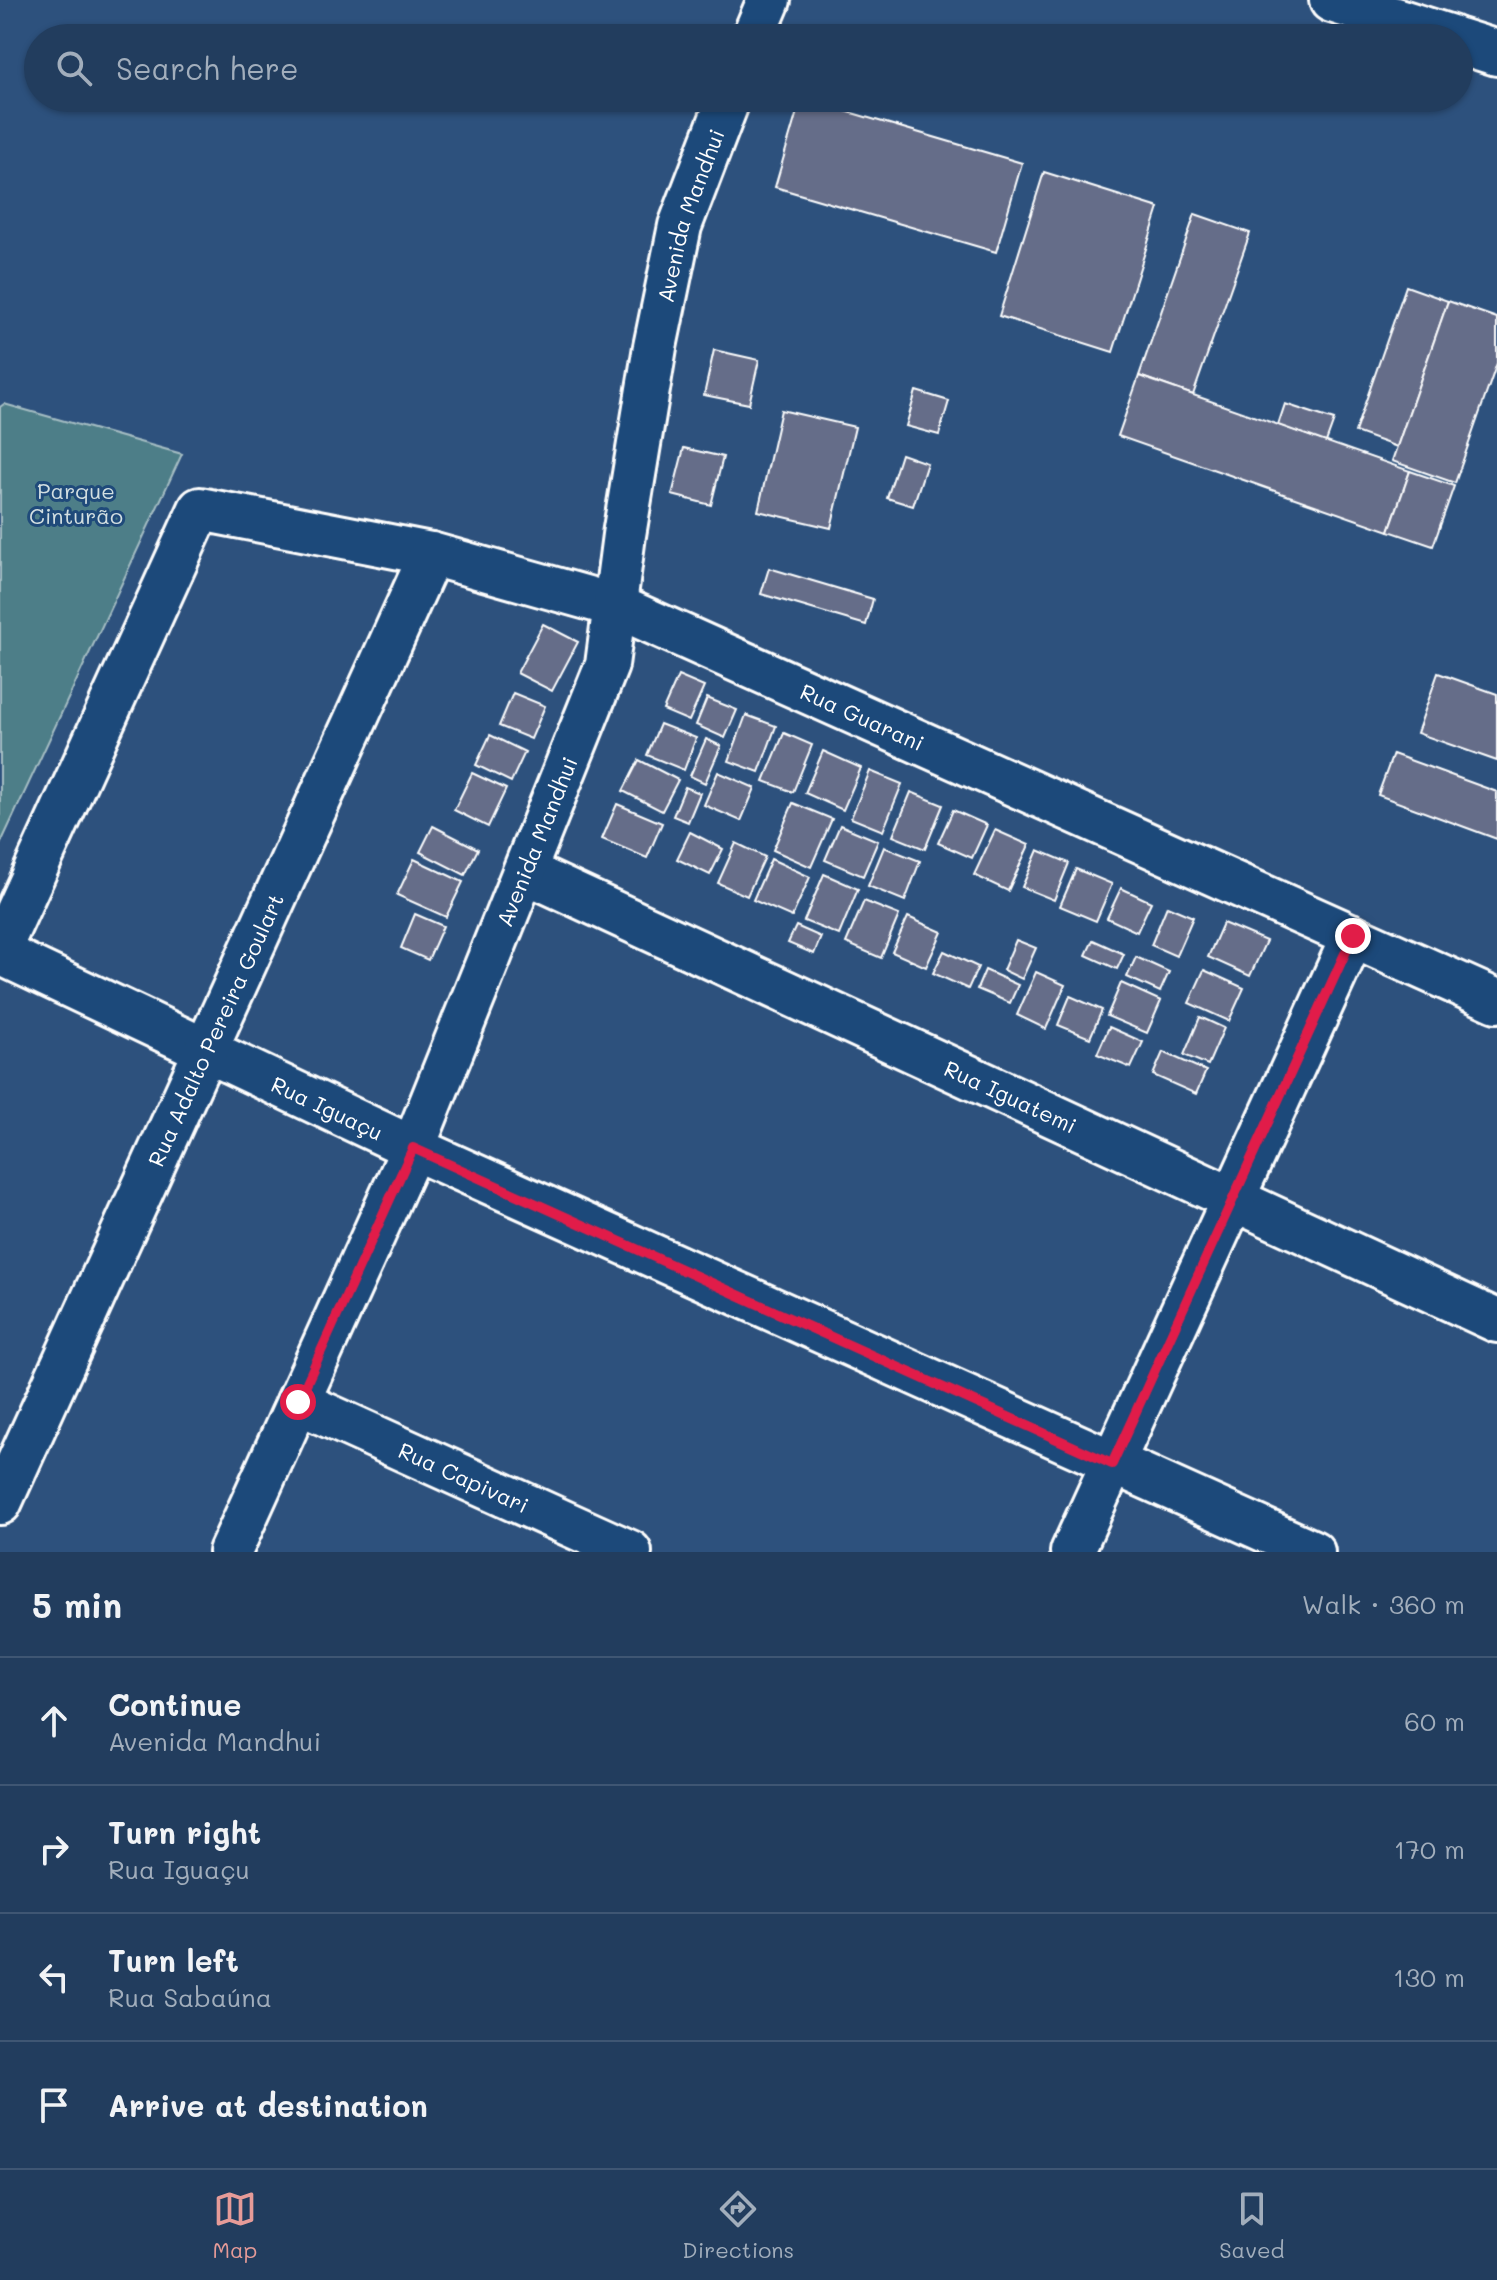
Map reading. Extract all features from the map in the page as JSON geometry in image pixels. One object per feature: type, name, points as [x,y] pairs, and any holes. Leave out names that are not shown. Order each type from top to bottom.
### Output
[{"type":"highway","points":[[1332,0],[1407,24]]},
{"type":"highway","points":[[1473,45],[1497,53]]},
{"type":"street","points":[[759,24],[769,0]]},
{"type":"street","name":"Avenida Mandhui","points":[[230,1552],[413,1148],[607,665],[624,535],[655,347],[680,226],[724,112]]},
{"type":"street","name":"Rua Guarani","points":[[0,950],[200,509],[431,554],[616,606],[1497,1001]]},
{"type":"street","name":"Rua Adalto Pereira Goulart","points":[[0,1503],[431,554]]},
{"type":"street","name":"Rua Iguatemi","points":[[526,872],[1497,1321]]},
{"type":"street","points":[[1072,1552],[1353,936]]},
{"type":"street","name":"Rua Iguaçu","points":[[0,950],[413,1148],[1313,1552]]},
{"type":"street","name":"Rua Capivari","points":[[298,1402],[630,1552]]},
{"type":"green space","name":"Parque Cinturão","points":[[4,404],[182,454],[0,845],[0,407]]},
{"type":"building","points":[[797,112],[849,112],[1022,163],[996,252],[775,187]]},
{"type":"building","points":[[1044,172],[1159,208],[1113,352],[999,316]]},
{"type":"building","points":[[1195,214],[1250,233],[1193,395],[1139,376]]},
{"type":"building","points":[[1406,286],[1448,301],[1397,447],[1355,432]]},
{"type":"building","points":[[1448,301],[1497,318],[1497,363],[1455,483],[1392,461]]},
{"type":"building","points":[[714,350],[759,360],[749,404],[704,395]]},
{"type":"building","points":[[1139,376],[1410,471],[1389,531],[1118,436]]},
{"type":"building","points":[[916,391],[949,401],[939,435],[906,426]]},
{"type":"building","points":[[1285,404],[1334,420],[1326,442],[1278,425]]},
{"type":"building","points":[[781,410],[855,427],[831,528],[758,511]]},
{"type":"building","points":[[684,448],[723,457],[711,505],[672,495]]},
{"type":"building","points":[[901,454],[927,463],[913,506],[887,498]]},
{"type":"building","points":[[1410,471],[1454,486],[1433,546],[1389,531]]},
{"type":"building","points":[[769,568],[873,599],[866,625],[761,594]]},
{"type":"building","points":[[543,624],[578,642],[552,691],[517,673]]},
{"type":"building","points":[[1438,673],[1497,694],[1497,761],[1417,733]]},
{"type":"building","points":[[678,676],[704,687],[689,721],[663,710]]},
{"type":"building","points":[[513,693],[545,706],[531,739],[499,726]]},
{"type":"building","points":[[707,698],[737,710],[725,738],[696,725]]},
{"type":"building","points":[[746,715],[776,726],[759,772],[729,761]]},
{"type":"building","points":[[660,724],[696,738],[684,770],[647,755]]},
{"type":"building","points":[[784,733],[812,745],[793,792],[764,781]]},
{"type":"building","points":[[490,735],[525,752],[511,782],[476,765]]},
{"type":"building","points":[[706,739],[721,746],[705,783],[690,776]]},
{"type":"building","points":[[823,751],[861,768],[843,810],[805,793]]},
{"type":"building","points":[[1393,754],[1497,792],[1497,839],[1378,795]]},
{"type":"building","points":[[639,760],[678,780],[662,811],[623,791]]},
{"type":"building","points":[[870,771],[902,784],[883,831],[851,818]]},
{"type":"building","points":[[718,772],[755,788],[741,821],[704,805]]},
{"type":"building","points":[[472,773],[506,789],[488,827],[454,810]]},
{"type":"building","points":[[685,787],[700,793],[688,822],[673,816]]},
{"type":"building","points":[[911,792],[943,805],[925,849],[893,836]]},
{"type":"building","points":[[793,803],[832,819],[811,867],[773,850]]},
{"type":"building","points":[[617,804],[662,823],[647,858],[602,839]]},
{"type":"building","points":[[953,810],[987,825],[972,858],[938,843]]},
{"type":"building","points":[[840,825],[878,841],[863,876],[825,860]]},
{"type":"building","points":[[433,826],[478,849],[465,875],[420,852]]},
{"type":"building","points":[[995,830],[1029,845],[1008,891],[974,875]]},
{"type":"building","points":[[690,832],[723,849],[710,875],[677,859]]},
{"type":"building","points":[[736,843],[765,857],[747,896],[718,883]]},
{"type":"building","points":[[884,847],[920,861],[905,901],[868,886]]},
{"type":"building","points":[[1038,850],[1069,863],[1054,900],[1022,887]]},
{"type":"building","points":[[414,859],[463,882],[446,917],[397,895]]},
{"type":"building","points":[[771,859],[810,877],[792,917],[753,900]]},
{"type":"building","points":[[1076,869],[1112,884],[1096,921],[1060,906]]},
{"type":"building","points":[[824,874],[858,889],[839,935],[804,921]]},
{"type":"building","points":[[1121,888],[1151,902],[1137,932],[1107,918]]},
{"type":"building","points":[[864,901],[899,915],[881,958],[846,943]]},
{"type":"building","points":[[1167,906],[1193,917],[1176,956],[1151,945]]},
{"type":"building","points":[[415,914],[443,926],[428,960],[401,948]]},
{"type":"building","points":[[908,917],[942,932],[926,967],[892,952]]},
{"type":"building","points":[[1223,923],[1266,941],[1250,976],[1208,957]]},
{"type":"building","points":[[796,926],[821,937],[814,954],[788,943]]},
{"type":"building","points":[[1016,940],[1036,948],[1022,979],[1003,970]]},
{"type":"building","points":[[1093,940],[1124,954],[1117,969],[1086,955]]},
{"type":"building","points":[[944,951],[978,967],[968,989],[933,973]]},
{"type":"building","points":[[1136,957],[1169,972],[1160,992],[1127,977]]},
{"type":"building","points":[[985,970],[1018,985],[1010,1003],[977,989]]},
{"type":"building","points":[[1204,970],[1244,988],[1229,1021],[1189,1003]]},
{"type":"building","points":[[1036,972],[1065,985],[1046,1029],[1017,1015]]},
{"type":"building","points":[[1121,983],[1161,1001],[1147,1033],[1107,1016]]},
{"type":"building","points":[[1070,996],[1102,1010],[1090,1038],[1058,1025]]},
{"type":"building","points":[[1200,1017],[1224,1028],[1208,1065],[1184,1055]]},
{"type":"building","points":[[1109,1027],[1143,1042],[1131,1068],[1097,1054]]},
{"type":"building","points":[[1163,1052],[1206,1071],[1196,1094],[1153,1075]]},
{"type":"route","points":[[298,1402],[413,1148],[1112,1464],[1353,936]]}]
